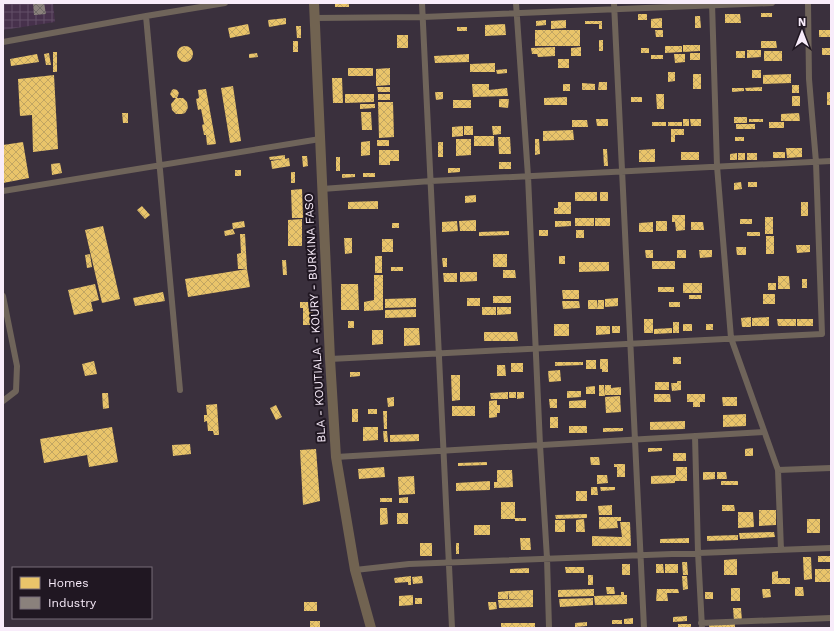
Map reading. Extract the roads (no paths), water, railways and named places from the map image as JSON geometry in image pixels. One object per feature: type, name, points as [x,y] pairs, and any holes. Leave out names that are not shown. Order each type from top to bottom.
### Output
[{"type":"main road","name":"BLA - KOUTIALA - KOURY - BURKINA FASO","points":[[314,3],[330,359],[336,457],[355,570],[372,628]]},
{"type":"street","points":[[3,42],[225,3]]},
{"type":"street","points":[[422,3],[452,628]]},
{"type":"street","points":[[516,3],[528,176],[535,348],[547,558],[549,628]]},
{"type":"street","points":[[314,18],[423,17],[517,13],[614,6],[772,3]]},
{"type":"street","points":[[330,359],[822,334],[816,162],[809,79],[808,3]]},
{"type":"street","points":[[713,4],[717,166],[731,338],[778,470],[781,550]]},
{"type":"street","points":[[614,6],[644,628]]},
{"type":"street","points":[[146,16],[180,390]]},
{"type":"street","points":[[3,191],[320,139]]},
{"type":"street","points":[[322,189],[431,181],[831,161]]},
{"type":"street","points":[[3,296],[17,366],[16,390],[3,401]]},
{"type":"street","points":[[336,457],[764,432]]},
{"type":"street","points":[[695,436],[701,625],[831,618]]},
{"type":"street","points":[[778,470],[831,468]]},
{"type":"street","points":[[355,570],[409,564],[449,562],[831,548]]}]
